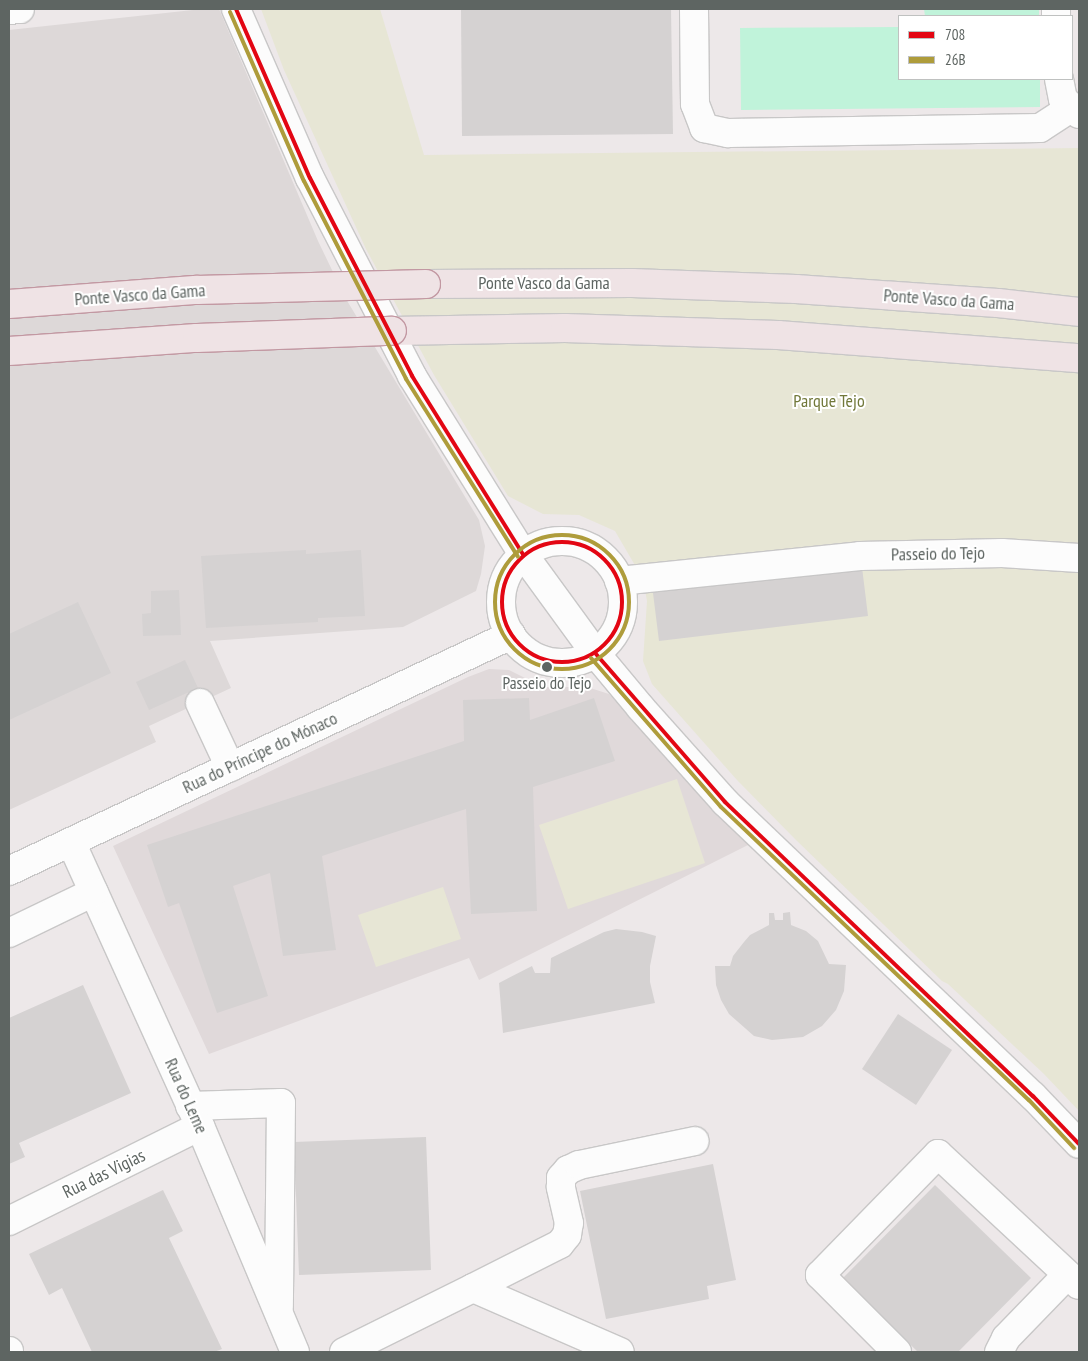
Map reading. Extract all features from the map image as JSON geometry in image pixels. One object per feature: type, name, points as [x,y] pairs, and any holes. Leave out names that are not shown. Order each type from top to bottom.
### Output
[{"type":"highway","name":"Ponte Vasco da Gama","points":[[9,304],[207,290],[470,282],[623,283],[796,289],[998,303],[1079,312]]},
{"type":"highway","points":[[9,352],[197,338],[565,328],[778,335],[1079,358]]},
{"type":"street","points":[[9,10],[20,9]]},
{"type":"street","points":[[236,9],[310,178],[412,376],[523,554],[596,654],[641,708],[725,802],[1033,1096],[1079,1144]]},
{"type":"street","points":[[694,9],[695,104],[704,128],[728,133],[1040,128],[1076,110],[1062,99],[1060,80]]},
{"type":"street","points":[[558,541],[574,542],[588,547],[601,556],[612,568],[619,581],[622,610],[618,625],[596,654],[574,661],[545,660],[526,650],[511,635],[504,621],[501,605],[502,590],[507,574],[523,554],[542,544],[558,541]]},
{"type":"street","name":"Passeio do Tejo","points":[[619,581],[860,556],[1002,553],[1079,558]]},
{"type":"street","name":"Rua do Príncipe do Mónaco","points":[[9,870],[511,635]]},
{"type":"street","points":[[200,702],[230,767]]},
{"type":"street","name":"Rua do Leme","points":[[71,842],[195,1116],[295,1352]]},
{"type":"street","points":[[9,932],[94,892]]},
{"type":"street","points":[[195,1116],[281,1102],[279,1318]]},
{"type":"street","name":"Rua das Vigias","points":[[9,1222],[195,1116]]},
{"type":"street","points":[[344,1352],[560,1244],[567,1235],[569,1224],[561,1187],[561,1178],[568,1170],[580,1165],[695,1141]]},
{"type":"street","points":[[897,1352],[820,1275],[938,1154],[1073,1280],[1006,1338],[999,1352]]},
{"type":"street","points":[[473,1288],[620,1352]]},
{"type":"shaded area","points":[[202,9],[219,9],[318,241],[346,299],[479,520],[485,546],[481,574],[476,591],[403,627],[210,641],[231,688],[149,726],[156,742],[9,810],[9,30]]},
{"type":"shaded area","points":[[924,9],[1039,9],[1039,15],[925,15]]},
{"type":"shaded area","points":[[898,27],[898,80],[1040,80],[1040,107],[741,110],[740,28]]},
{"type":"shaded area","points":[[489,669],[509,670],[543,687],[587,687],[609,694],[750,844],[479,980],[469,958],[209,1054],[113,846],[468,677]]},
{"type":"green space","name":"Parque Tejo","points":[[261,9],[380,9],[424,155],[1079,148],[1079,1111],[1044,1074],[948,984],[942,981],[796,840],[737,780],[652,684],[643,661],[647,601],[643,579],[615,531],[579,515],[543,514],[508,496],[434,375],[366,249],[284,70]]},
{"type":"green space","points":[[677,779],[705,863],[568,909],[539,825]]},
{"type":"green space","points":[[443,887],[461,939],[376,967],[358,915]]},
{"type":"building","points":[[461,9],[671,9],[673,134],[462,136]]},
{"type":"building","points":[[306,550],[306,554],[361,550],[365,616],[318,618],[318,622],[206,628],[201,556]]},
{"type":"building","points":[[861,559],[868,616],[659,641],[652,585]]},
{"type":"building","points":[[179,590],[181,635],[143,636],[142,614],[151,613],[151,591]]},
{"type":"building","points":[[78,602],[111,673],[9,720],[9,634]]},
{"type":"building","points":[[185,660],[198,688],[149,710],[136,682]]},
{"type":"building","points":[[529,698],[530,720],[594,698],[615,761],[533,787],[537,911],[471,914],[466,809],[322,856],[336,950],[283,956],[270,873],[233,886],[268,996],[217,1013],[179,903],[168,907],[147,845],[464,741],[463,700]]},
{"type":"building","points":[[790,912],[791,925],[806,931],[818,941],[829,964],[846,965],[844,991],[836,1010],[822,1026],[803,1037],[772,1040],[754,1036],[729,1014],[721,1000],[716,985],[715,966],[730,966],[733,956],[750,935],[769,925],[769,913],[774,913],[775,920],[783,920],[783,913]]},
{"type":"building","points":[[616,929],[642,932],[656,936],[650,966],[650,982],[655,1003],[503,1033],[499,983],[532,966],[535,973],[550,973],[551,958],[604,932]]},
{"type":"building","points":[[83,985],[131,1093],[19,1143],[25,1157],[9,1164],[9,1018]]},
{"type":"building","points":[[898,1014],[952,1050],[916,1105],[862,1069]]},
{"type":"building","points":[[426,1137],[431,1270],[299,1275],[294,1142]]},
{"type":"building","points":[[713,1164],[736,1280],[707,1286],[709,1299],[606,1319],[580,1191]]},
{"type":"building","points":[[935,1185],[1031,1278],[958,1352],[918,1352],[842,1279]]},
{"type":"building","points":[[163,1190],[183,1231],[169,1238],[222,1349],[214,1352],[92,1352],[62,1288],[49,1295],[29,1254]]},
{"type":"transit line","name":"708","points":[[236,9],[310,178],[412,376],[523,554]]},
{"type":"transit line","name":"26B","points":[[230,12],[304,181],[406,379],[518,557]]},
{"type":"transit line","name":"26B","points":[[562,535],[588,540],[609,555],[624,576],[629,602],[624,628],[609,649],[588,664],[562,669],[536,664],[515,649],[500,628],[495,602],[500,576],[515,555],[536,540],[562,535]]},
{"type":"transit line","name":"708","points":[[562,542],[585,546],[605,559],[618,579],[622,602],[618,625],[605,645],[585,658],[562,662],[539,658],[519,645],[506,625],[502,602],[506,579],[519,559],[539,546],[562,542]]},
{"type":"transit line","name":"708","points":[[596,654],[725,802],[1033,1096],[1079,1144]]},
{"type":"transit line","name":"26B","points":[[591,658],[721,807],[1029,1100],[1074,1148]]},
{"type":"place","name":"Passeio do Tejo","points":[[547,667]]}]
